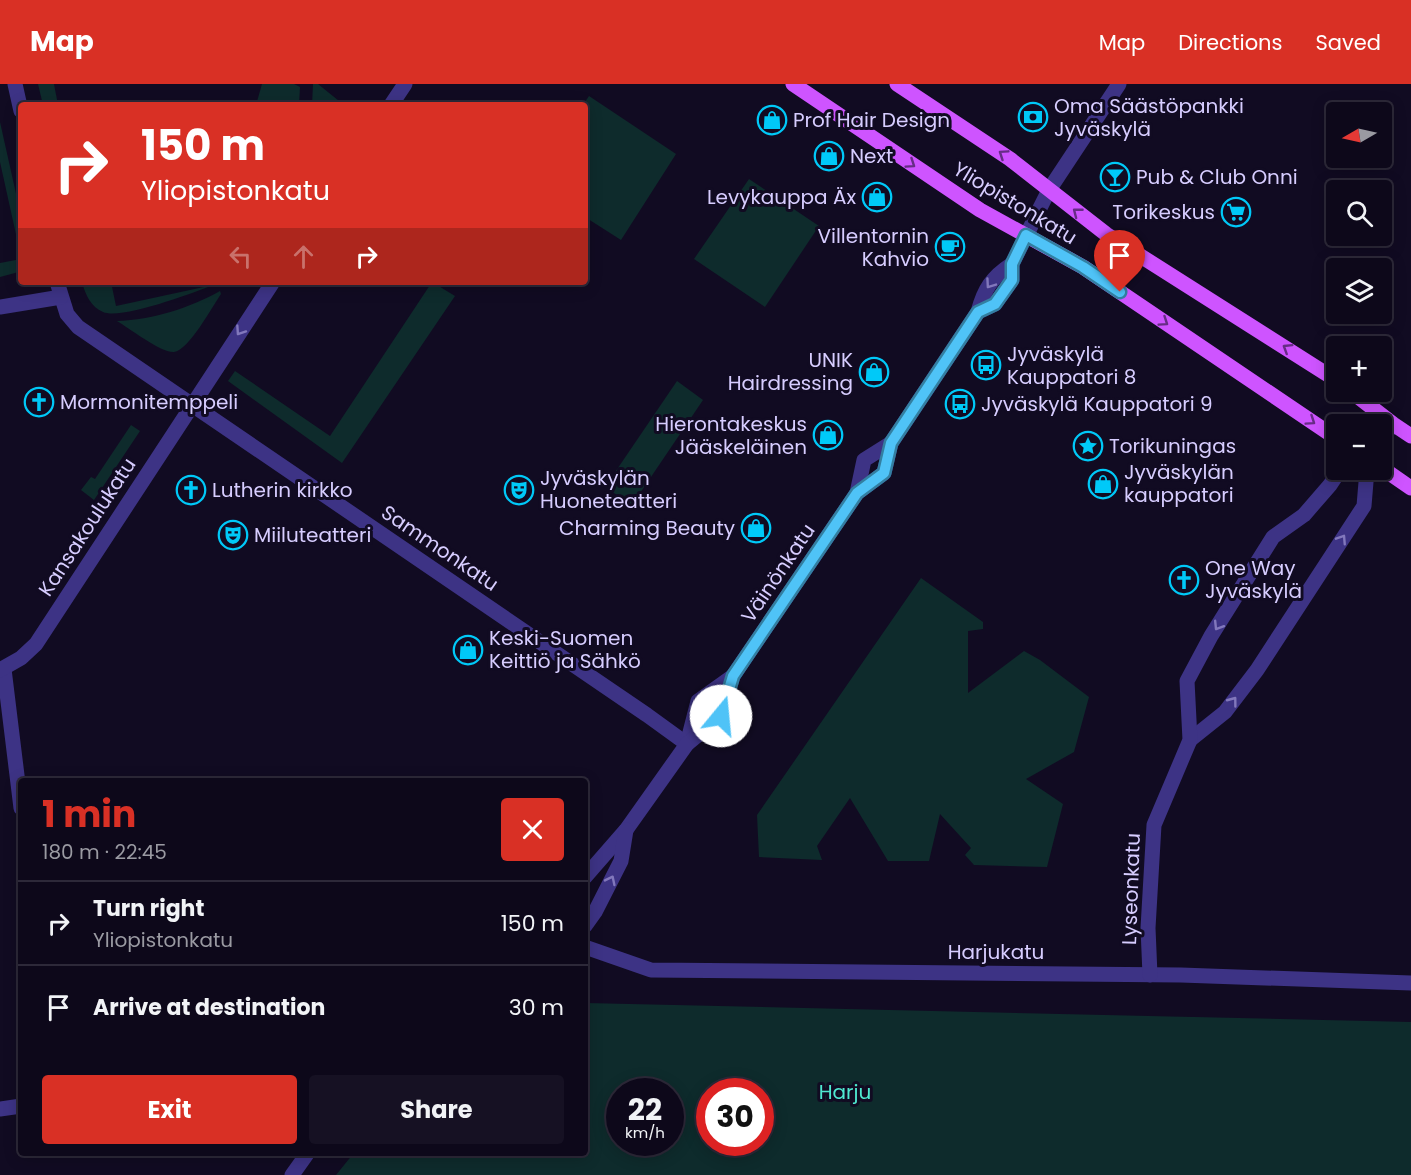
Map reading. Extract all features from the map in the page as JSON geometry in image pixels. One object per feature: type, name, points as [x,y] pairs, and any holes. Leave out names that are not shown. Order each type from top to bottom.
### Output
[{"type":"main road","name":"Yliopistonkatu","points":[[794,84],[980,210],[1083,267],[1326,431]]},
{"type":"main road","name":"Yliopistonkatu","points":[[897,84],[1010,159],[1106,234],[1326,374]]},
{"type":"main road","points":[[1365,402],[1411,436]]},
{"type":"main road","points":[[1392,475],[1411,488]]},
{"type":"street","points":[[15,84],[19,102]]},
{"type":"street","points":[[393,102],[405,84]]},
{"type":"street","name":"Väinönkatu","points":[[588,874],[627,830],[687,744],[721,716],[733,676],[857,493],[884,473],[891,443],[978,312],[995,304],[1012,280],[1012,264],[1049,190],[1119,84]]},
{"type":"street","name":"Kansakoulukatu","points":[[18,786],[2,669],[21,658],[36,644],[271,285]]},
{"type":"street","points":[[0,307],[59,290]]},
{"type":"street","name":"Sammonkatu","points":[[59,290],[67,314],[78,327],[687,744]]},
{"type":"street","name":"Väinönkatu","points":[[857,493],[864,460],[891,443]]},
{"type":"street","name":"Lyseonkatu","points":[[1150,975],[1148,928],[1154,825],[1190,740],[1186,681],[1211,636],[1273,537],[1304,515],[1333,480]]},
{"type":"street","name":"Lyseonkatu","points":[[1190,740],[1225,712],[1257,670],[1364,506],[1366,480]]},
{"type":"street","name":"Väinönkatu","points":[[687,744],[698,701],[733,676]]},
{"type":"street","name":"Väinönkatu","points":[[588,922],[596,912],[621,861],[627,830]]},
{"type":"street","name":"Harjukatu","points":[[588,948],[651,970],[1150,975],[1411,983]]},
{"type":"street","points":[[0,1109],[18,1106]]},
{"type":"street","points":[[292,1175],[306,1156]]},
{"type":"green space","points":[[38,84],[54,84],[57,102],[42,102]]},
{"type":"green space","points":[[262,84],[294,84],[300,87],[299,102],[257,102]]},
{"type":"green space","points":[[313,84],[318,84],[340,102],[312,102]]},
{"type":"green space","points":[[589,96],[676,154],[621,240],[588,219],[588,102],[585,102]]},
{"type":"green space","points":[[0,122],[18,203],[18,243],[0,162]]},
{"type":"green space","points":[[749,179],[819,226],[765,307],[694,259]]},
{"type":"green space","points":[[18,260],[18,272],[0,277],[0,263]]},
{"type":"green space","points":[[83,285],[112,285],[116,306],[213,285],[190,294],[125,312],[103,312],[95,307]]},
{"type":"green space","points":[[430,285],[437,285],[455,296],[342,463],[228,381],[235,371],[330,436]]},
{"type":"green space","points":[[220,291],[221,294],[193,336],[174,352],[161,349],[117,321],[170,312]]},
{"type":"green space","points":[[677,381],[703,400],[632,505],[605,487]]},
{"type":"green space","points":[[131,425],[140,431],[94,500],[81,490],[91,477],[95,479]]},
{"type":"green space","points":[[921,578],[983,622],[983,629],[968,631],[968,693],[1024,651],[1040,660],[1089,697],[1074,752],[1026,779],[1063,804],[1047,867],[974,865],[965,855],[971,848],[940,814],[929,861],[888,861],[850,798],[817,846],[822,860],[759,857],[757,815]]},
{"type":"green space","name":"Harju","points":[[588,1003],[1411,1022],[1411,1175],[336,1175],[351,1156],[588,1156]]},
{"type":"place","name":"Oma Säästöpankki Jyväskylä","points":[[1033,117]]},
{"type":"place","name":"Prof Hair Design","points":[[772,120]]},
{"type":"place","name":"Next","points":[[829,156]]},
{"type":"place","name":"Pub & Club Onni","points":[[1115,177]]},
{"type":"place","name":"Levykauppa Äx","points":[[877,197]]},
{"type":"place","name":"Torikeskus","points":[[1236,212]]},
{"type":"place","name":"Villentornin Kahvio","points":[[950,247]]},
{"type":"place","name":"Jyväskylä Kauppatori 8","points":[[986,365]]},
{"type":"place","name":"UNIK Hairdressing","points":[[874,372]]},
{"type":"place","name":"Mormonitemppeli","points":[[39,402]]},
{"type":"place","name":"Jyväskylä Kauppatori 9","points":[[960,404]]},
{"type":"place","name":"Hierontakeskus Jääskeläinen","points":[[828,435]]},
{"type":"place","name":"Torikuningas","points":[[1088,446]]},
{"type":"place","name":"Jyväskylän kauppatori","points":[[1103,484]]},
{"type":"place","name":"Lutherin kirkko","points":[[191,490]]},
{"type":"place","name":"Jyväskylän Huoneteatteri","points":[[519,490]]},
{"type":"place","name":"Charming Beauty","points":[[756,528]]},
{"type":"place","name":"Miiluteatteri","points":[[233,535]]},
{"type":"place","name":"One Way Jyväskylä","points":[[1184,580]]},
{"type":"place","name":"Keski-Suomen Keittiö ja Sähkö","points":[[468,650]]},
{"type":"route","points":[[721,716],[733,676],[857,493],[884,473],[891,443],[978,312],[995,304],[1012,280],[1012,264],[1026,235],[1083,267],[1120,292]]}]
